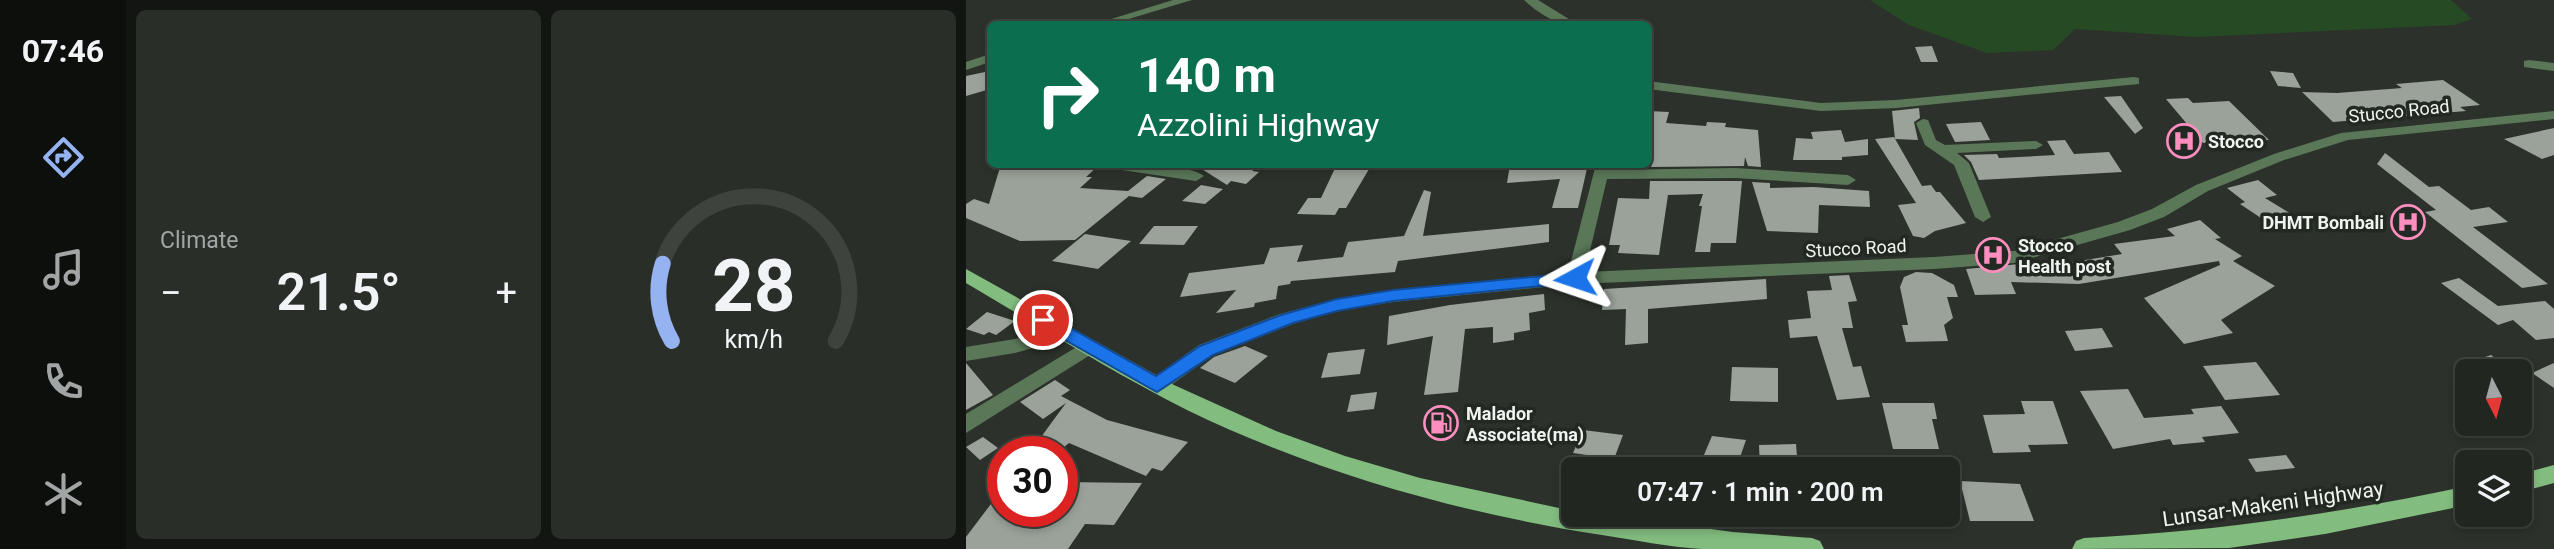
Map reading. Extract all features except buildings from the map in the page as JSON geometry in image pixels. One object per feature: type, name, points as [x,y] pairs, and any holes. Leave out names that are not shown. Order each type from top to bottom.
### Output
[{"type":"main road","points":[[966,275],[1088,347],[1198,406],[1323,456],[1443,493],[1510,510],[1634,530],[1812,549]]},
{"type":"main road","points":[[2532,480],[2554,474]]},
{"type":"main road","name":"Lunsar-Makeni Highway","points":[[2084,549],[2135,547],[2283,531],[2455,498]]},
{"type":"street","points":[[1112,21],[1186,0]]},
{"type":"street","points":[[1530,0],[1564,21]]},
{"type":"street","points":[[966,66],[987,59]]},
{"type":"street","points":[[2529,64],[2554,67]]},
{"type":"street","points":[[1652,86],[1821,107],[1896,104],[2134,81]]},
{"type":"street","name":"Stucco Road","points":[[1157,385],[1206,350],[1287,319],[1337,305],[1393,296],[1575,278],[1934,263],[2014,257],[2124,226],[2158,213],[2202,188],[2253,167],[2346,136],[2554,115]]},
{"type":"street","points":[[1923,123],[1930,142],[1961,163],[1983,217]]},
{"type":"street","points":[[1939,150],[2036,145]]},
{"type":"street","points":[[1142,168],[1196,176]]},
{"type":"street","points":[[1575,278],[1602,170],[1735,173],[1848,180]]},
{"type":"street","points":[[966,354],[1015,346],[1063,332]]},
{"type":"street","points":[[966,425],[1088,347]]},
{"type":"green space","points":[[1870,0],[2451,0],[2472,19],[2454,25],[2197,37],[2075,29],[2053,50],[1987,53],[1909,25]]},
{"type":"place","name":"Stocco","points":[[2184,141]]},
{"type":"place","name":"DHMT Bombali","points":[[2408,222]]},
{"type":"place","name":"Stocco Health post","points":[[1993,255]]},
{"type":"place","name":"Malador Associate(ma)","points":[[1441,423]]},
{"type":"route","points":[[1043,320],[1157,385],[1206,350],[1287,319],[1337,305],[1393,296],[1575,278]]}]
